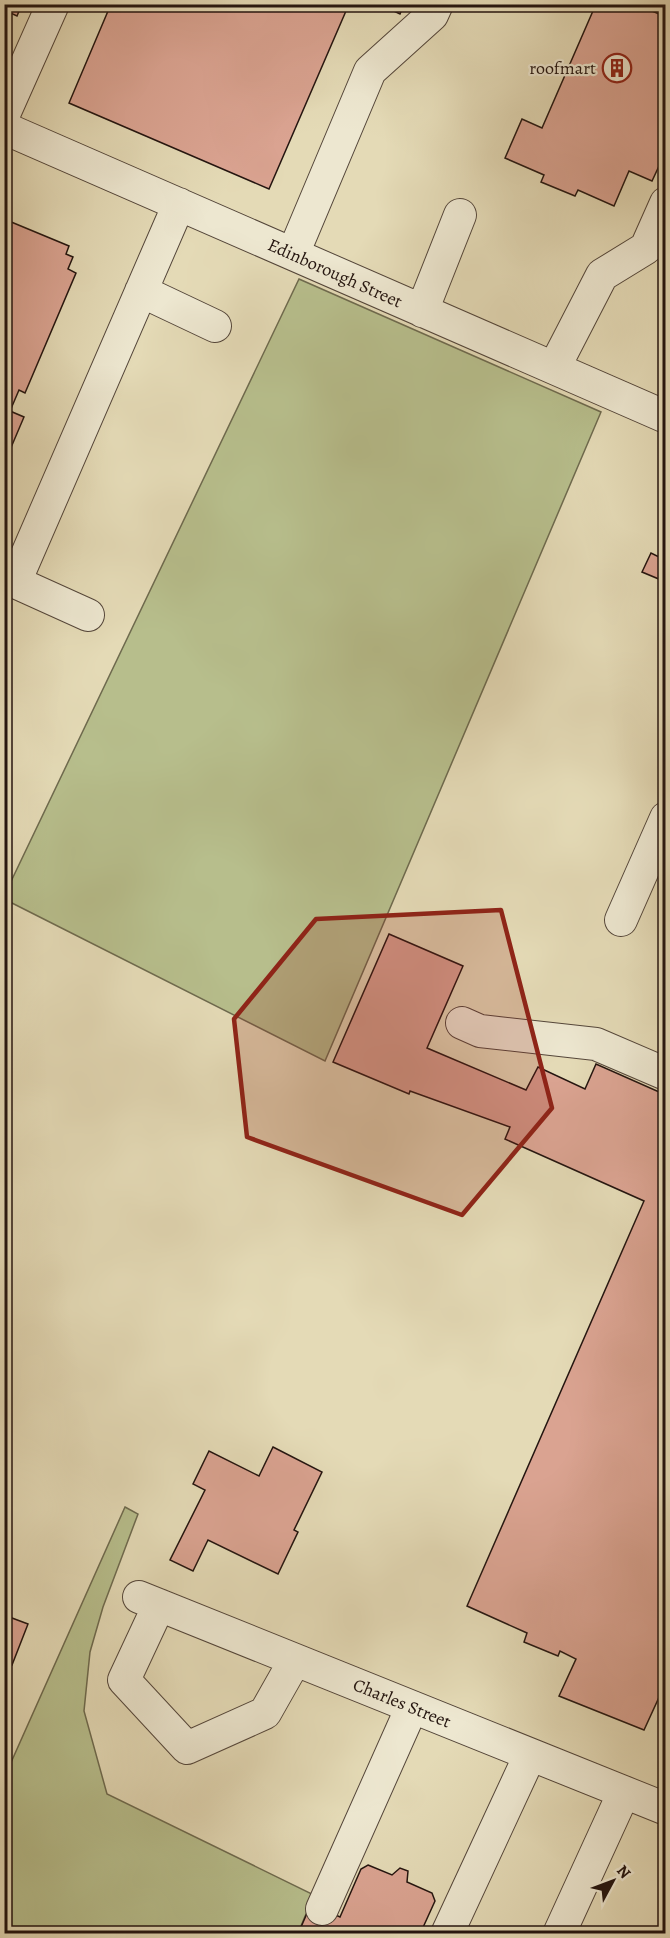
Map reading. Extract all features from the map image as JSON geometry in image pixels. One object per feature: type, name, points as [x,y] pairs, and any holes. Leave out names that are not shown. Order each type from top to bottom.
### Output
[{"type":"street","points":[[4,114],[53,4]]},
{"type":"street","points":[[293,254],[370,71],[432,15],[436,4]]},
{"type":"street","name":"Edinborough Street","points":[[4,128],[666,417]]},
{"type":"street","points":[[554,368],[602,275],[646,248],[666,203]]},
{"type":"street","points":[[88,615],[10,580],[179,204]]},
{"type":"street","points":[[423,311],[460,215]]},
{"type":"street","points":[[141,291],[215,326]]},
{"type":"street","points":[[621,920],[662,837]]},
{"type":"street","points":[[462,1023],[480,1031],[596,1044],[666,1074]]},
{"type":"street","name":"Charles Street","points":[[295,1660],[265,1713],[187,1748],[124,1680],[149,1601],[666,1809]]},
{"type":"street","points":[[322,1909],[412,1707]]},
{"type":"street","points":[[447,1934],[530,1755]]},
{"type":"street","points":[[559,1934],[624,1792]]},
{"type":"highlighted area","points":[[501,910],[552,1108],[462,1215],[247,1137],[234,1019],[316,919]]},
{"type":"green space","points":[[299,279],[601,412],[325,1061],[4,899]]},
{"type":"green space","points":[[125,1507],[138,1514],[103,1607],[90,1652],[84,1711],[107,1794],[314,1895],[298,1933],[5,1934],[5,1776]]},
{"type":"building","points":[[4,4],[22,4],[17,16],[4,10]]},
{"type":"building","points":[[111,4],[349,4],[269,189],[69,103]]},
{"type":"building","points":[[379,4],[404,4],[400,14]]},
{"type":"building","name":"roofmart","points":[[596,4],[636,4],[666,17],[666,151],[652,181],[629,171],[614,206],[578,190],[575,196],[541,182],[544,175],[505,158],[522,119],[542,128]]},
{"type":"building","points":[[4,219],[69,246],[66,254],[73,257],[68,269],[76,273],[25,393],[19,390],[10,411],[24,417],[4,464]]},
{"type":"building","points":[[666,543],[666,582],[642,572],[651,553],[659,557]]},
{"type":"building","points":[[389,934],[463,966],[427,1048],[526,1090],[538,1067],[585,1089],[596,1064],[666,1095],[666,1682],[644,1730],[559,1696],[576,1659],[560,1651],[558,1656],[524,1642],[527,1633],[467,1606],[644,1201],[505,1139],[510,1127],[410,1091],[409,1094],[333,1062]]},
{"type":"building","points":[[273,1447],[322,1472],[294,1530],[298,1532],[278,1574],[208,1540],[193,1571],[170,1560],[205,1490],[193,1484],[209,1451],[259,1476]]},
{"type":"building","points":[[4,1615],[28,1624],[12,1665],[4,1662]]},
{"type":"building","points":[[368,1865],[392,1875],[400,1868],[408,1871],[407,1882],[432,1893],[435,1901],[420,1934],[298,1934],[311,1904],[340,1917],[361,1869]]},
{"type":"place","name":"roofmart","points":[[617,68]]}]
